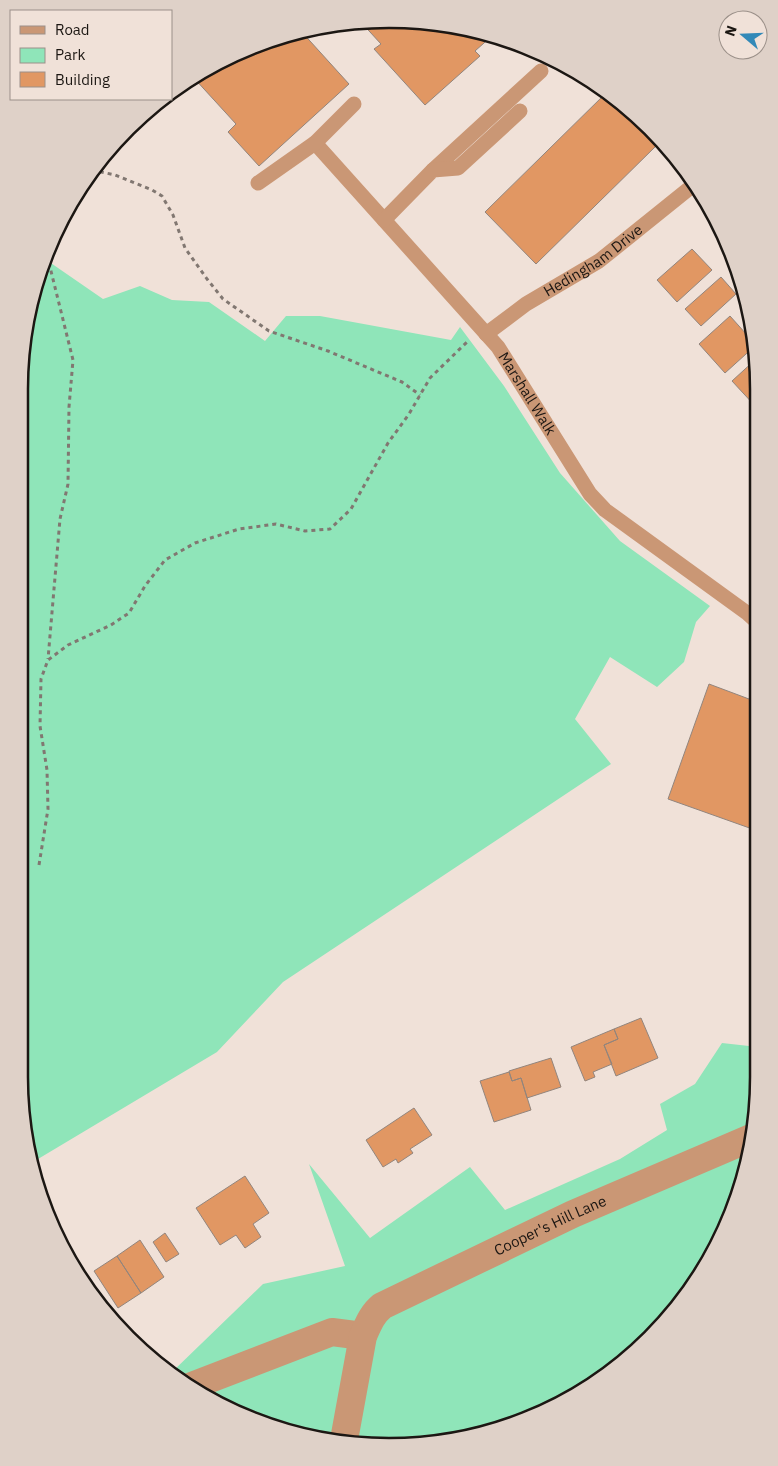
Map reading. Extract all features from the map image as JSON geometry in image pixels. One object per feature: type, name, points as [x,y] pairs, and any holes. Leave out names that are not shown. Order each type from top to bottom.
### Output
[{"type":"street","name":"Cooper's Hill Lane","points":[[345,1435],[363,1336],[369,1322],[376,1311],[382,1306],[573,1214],[745,1140]]},
{"type":"street","points":[[198,1384],[332,1332],[363,1336]]},
{"type":"lane","points":[[384,220],[433,170],[541,71]]},
{"type":"lane","points":[[258,183],[315,143],[354,104]]},
{"type":"lane","points":[[433,170],[458,168],[520,111]]},
{"type":"lane","name":"Marshall Walk","points":[[315,143],[498,347],[590,494],[605,510],[750,616]]},
{"type":"lane","name":"Hedingham Drive","points":[[484,332],[526,304],[599,261],[691,190]]},
{"type":"path","points":[[100,172],[115,175],[162,196],[173,215],[185,248],[223,299],[269,331],[328,351],[394,378],[420,395]]},
{"type":"path","points":[[39,865],[48,809],[47,770],[40,726],[41,678],[48,660],[60,519],[68,484],[69,407],[73,360],[50,266]]},
{"type":"path","points":[[48,660],[68,645],[111,625],[128,613],[166,560],[195,543],[240,529],[276,524],[305,530],[330,529],[351,509],[388,443],[409,414],[430,378],[484,332]]},
{"type":"green space","points":[[51,263],[103,299],[140,286],[172,300],[209,302],[265,341],[286,316],[320,316],[451,340],[460,327],[504,386],[560,473],[620,541],[710,606],[696,622],[684,662],[657,687],[610,657],[575,719],[611,764],[283,982],[217,1052],[37,1160],[28,1101],[28,365],[34,318]]},
{"type":"green space","points":[[722,1043],[750,1046],[750,1101],[744,1148],[723,1215],[690,1278],[661,1315],[645,1333],[609,1364],[570,1390],[527,1411],[460,1432],[413,1438],[365,1438],[318,1432],[251,1411],[208,1390],[175,1369],[263,1284],[345,1266],[309,1164],[370,1238],[470,1167],[505,1210],[620,1159],[667,1130],[660,1104],[695,1084]]},
{"type":"building","points":[[366,28],[413,28],[460,34],[486,41],[475,51],[480,56],[425,105],[374,49],[381,44]]},
{"type":"building","points":[[306,37],[349,84],[259,166],[228,132],[236,124],[198,82],[229,65],[273,47]]},
{"type":"building","points":[[602,97],[631,121],[656,146],[536,264],[485,212]]},
{"type":"building","points":[[692,249],[712,270],[677,302],[657,280]]},
{"type":"building","points":[[721,277],[736,294],[701,326],[685,309]]},
{"type":"building","points":[[730,316],[746,334],[748,352],[725,373],[699,344]]},
{"type":"building","points":[[750,365],[750,400],[732,381]]},
{"type":"building","points":[[709,684],[750,699],[750,828],[668,799]]},
{"type":"building","points":[[641,1018],[658,1058],[616,1076],[604,1045],[618,1039],[614,1029]]},
{"type":"building","points":[[614,1029],[618,1039],[604,1045],[612,1064],[593,1072],[595,1077],[585,1081],[571,1047]]},
{"type":"building","points":[[551,1058],[561,1087],[527,1098],[521,1078],[512,1081],[509,1071]]},
{"type":"building","points":[[509,1072],[512,1081],[521,1078],[531,1110],[494,1122],[480,1081]]},
{"type":"building","points":[[414,1108],[432,1135],[410,1149],[413,1153],[398,1163],[396,1159],[383,1167],[366,1140]]},
{"type":"building","points":[[245,1176],[269,1213],[253,1224],[261,1237],[245,1248],[236,1235],[220,1245],[196,1208]]},
{"type":"building","points":[[165,1233],[179,1254],[166,1262],[153,1242]]},
{"type":"building","points":[[140,1240],[164,1277],[141,1293],[117,1256]]},
{"type":"building","points":[[117,1256],[141,1293],[118,1308],[94,1271]]}]
